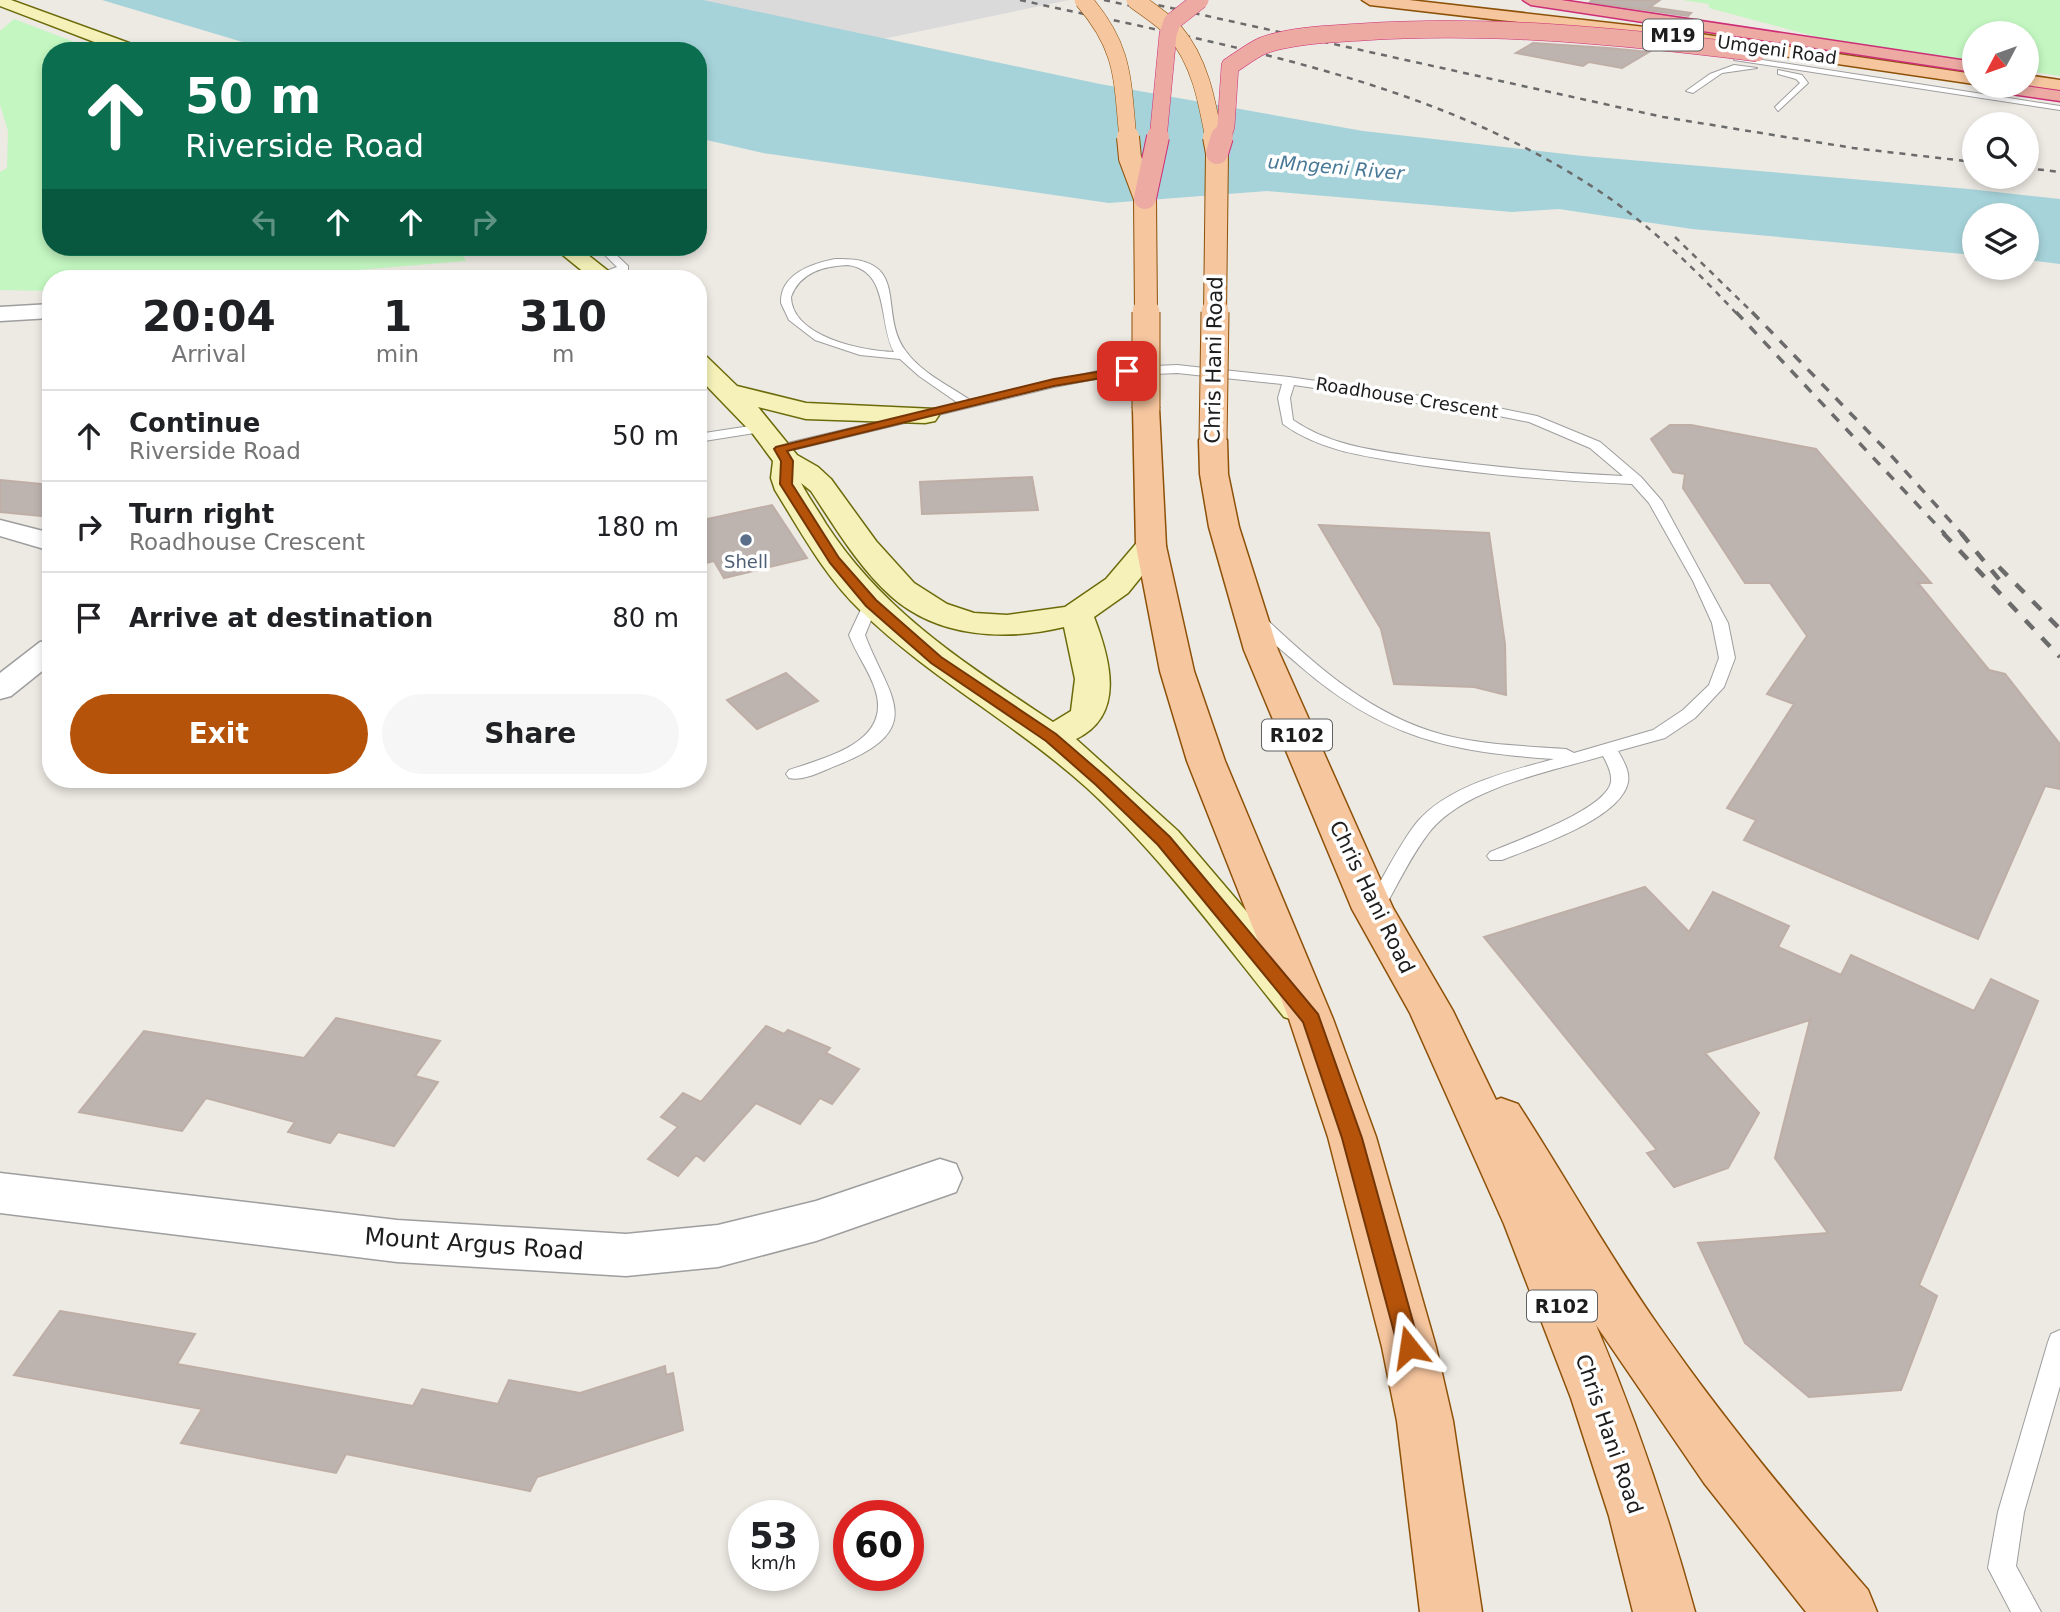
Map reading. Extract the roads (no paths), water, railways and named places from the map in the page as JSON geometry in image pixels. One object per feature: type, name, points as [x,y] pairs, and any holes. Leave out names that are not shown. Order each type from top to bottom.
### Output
[{"type":"highway","points":[[1145,198],[1157,152],[1167,34],[1172,22],[1200,0]]},
{"type":"highway","points":[[1531,0],[1962,65]]},
{"type":"highway","points":[[1217,153],[1224,136],[1230,66],[1234,60],[1246,49],[1273,36],[1313,26],[1395,18],[1465,19],[1761,61],[1962,80]]},
{"type":"highway","points":[[2039,92],[2060,94]]},
{"type":"main road","points":[[1083,0],[1102,22],[1120,61],[1130,159],[1145,198],[1146,408],[1151,546],[1177,671],[1206,761],[1311,1019],[1352,1138],[1409,1347],[1425,1421],[1451,1612]]},
{"type":"main road","name":"Chris Hani Road","points":[[1135,0],[1173,30],[1191,54],[1206,94],[1217,153],[1214,474],[1224,527],[1261,650],[1373,909],[1431,1011],[1529,1224],[1599,1398],[1639,1516],[1664,1612]]},
{"type":"main road","name":"Umgeni Road","points":[[1370,0],[1680,36],[1962,79]]},
{"type":"main road","name":"Umgeni Road","points":[[1454,0],[1707,32],[1962,70]]},
{"type":"main road","points":[[0,1],[110,42]]},
{"type":"main road","points":[[2039,79],[2060,82]]},
{"type":"main road","points":[[2039,90],[2060,94]]},
{"type":"main road","points":[[576,256],[595,270]]},
{"type":"main road","points":[[707,371],[776,446],[815,479],[865,548],[903,590],[935,611],[971,623],[1007,625],[1076,614],[1117,586],[1151,546]]},
{"type":"main road","points":[[727,392],[806,411],[925,415]]},
{"type":"main road","points":[[776,446],[790,490],[834,561],[871,603],[936,660],[1051,737],[1164,841],[1311,1019]]},
{"type":"main road","points":[[1051,737],[1076,725],[1087,715],[1091,704],[1086,638],[1076,614]]},
{"type":"main road","points":[[1431,1011],[1537,1174],[1613,1304],[1690,1420],[1846,1612]]},
{"type":"street","points":[[0,314],[42,312]]},
{"type":"street","points":[[0,528],[42,540]]},
{"type":"street","points":[[0,689],[42,656]]},
{"type":"street","name":"Mount Argus Road","points":[[0,1193],[397,1241],[626,1255],[718,1246],[816,1222],[940,1178]]},
{"type":"lane","points":[[1560,37],[1761,61],[2060,108]]},
{"type":"lane","points":[[1690,90],[1719,70],[1761,61],[1803,80],[1803,86],[1778,109]]},
{"type":"lane","points":[[612,256],[624,268],[620,270]]},
{"type":"lane","points":[[904,356],[872,356],[812,334],[791,316],[786,302],[787,288],[800,272],[820,266],[844,263],[867,266],[879,275],[896,343],[904,356],[968,404]]},
{"type":"lane","name":"Roadhouse Crescent","points":[[707,439],[776,446],[925,415],[1054,383],[1142,369],[1177,369],[1289,381],[1484,409],[1532,419],[1595,445],[1636,480],[1655,501],[1700,581],[1720,623],[1727,658],[1716,687],[1689,714],[1659,734],[1493,782],[1455,802],[1425,825],[1373,909]]},
{"type":"lane","points":[[1289,381],[1284,398],[1287,421],[1311,437],[1338,446],[1472,469],[1583,479],[1636,480]]},
{"type":"lane","points":[[795,774],[862,748],[871,743],[884,728],[889,713],[883,688],[871,670],[857,635],[871,603]]},
{"type":"lane","name":"Roadhouse Crescent","points":[[1250,611],[1326,680],[1359,705],[1396,724],[1430,737],[1476,746],[1580,755]]},
{"type":"lane","points":[[1496,856],[1607,803],[1619,785],[1619,774],[1608,748]]},
{"type":"lane","points":[[2027,1612],[2002,1568],[2011,1512],[2060,1342]]},
{"type":"water","name":"uMngeni River","points":[[102,0],[703,0],[1100,84],[1363,131],[1583,156],[2060,199],[2060,264],[2039,261],[2039,203],[1962,203],[1962,254],[1692,229],[1559,209],[1512,212],[1267,191],[1109,203],[763,153],[707,140],[707,42],[243,42]]},
{"type":"railway","points":[[1020,0],[1170,32],[1319,69],[1393,92],[1464,119],[1533,152],[1618,204],[1671,248],[1737,314]]},
{"type":"railway","points":[[1104,0],[1145,9]]},
{"type":"railway","points":[[1135,0],[1663,117],[1853,148],[1962,161]]},
{"type":"railway","points":[[2039,170],[2060,172]]},
{"type":"railway","points":[[1675,237],[1753,313]]},
{"type":"railway","points":[[1736,312],[1945,534]]},
{"type":"railway","points":[[1753,313],[1888,452],[1962,534]]},
{"type":"railway","points":[[1943,533],[2060,657]]},
{"type":"railway","points":[[1961,533],[2002,583]]},
{"type":"railway","points":[[1999,567],[2060,629]]},
{"type":"place","name":"Shell","points":[[746,540]]}]
